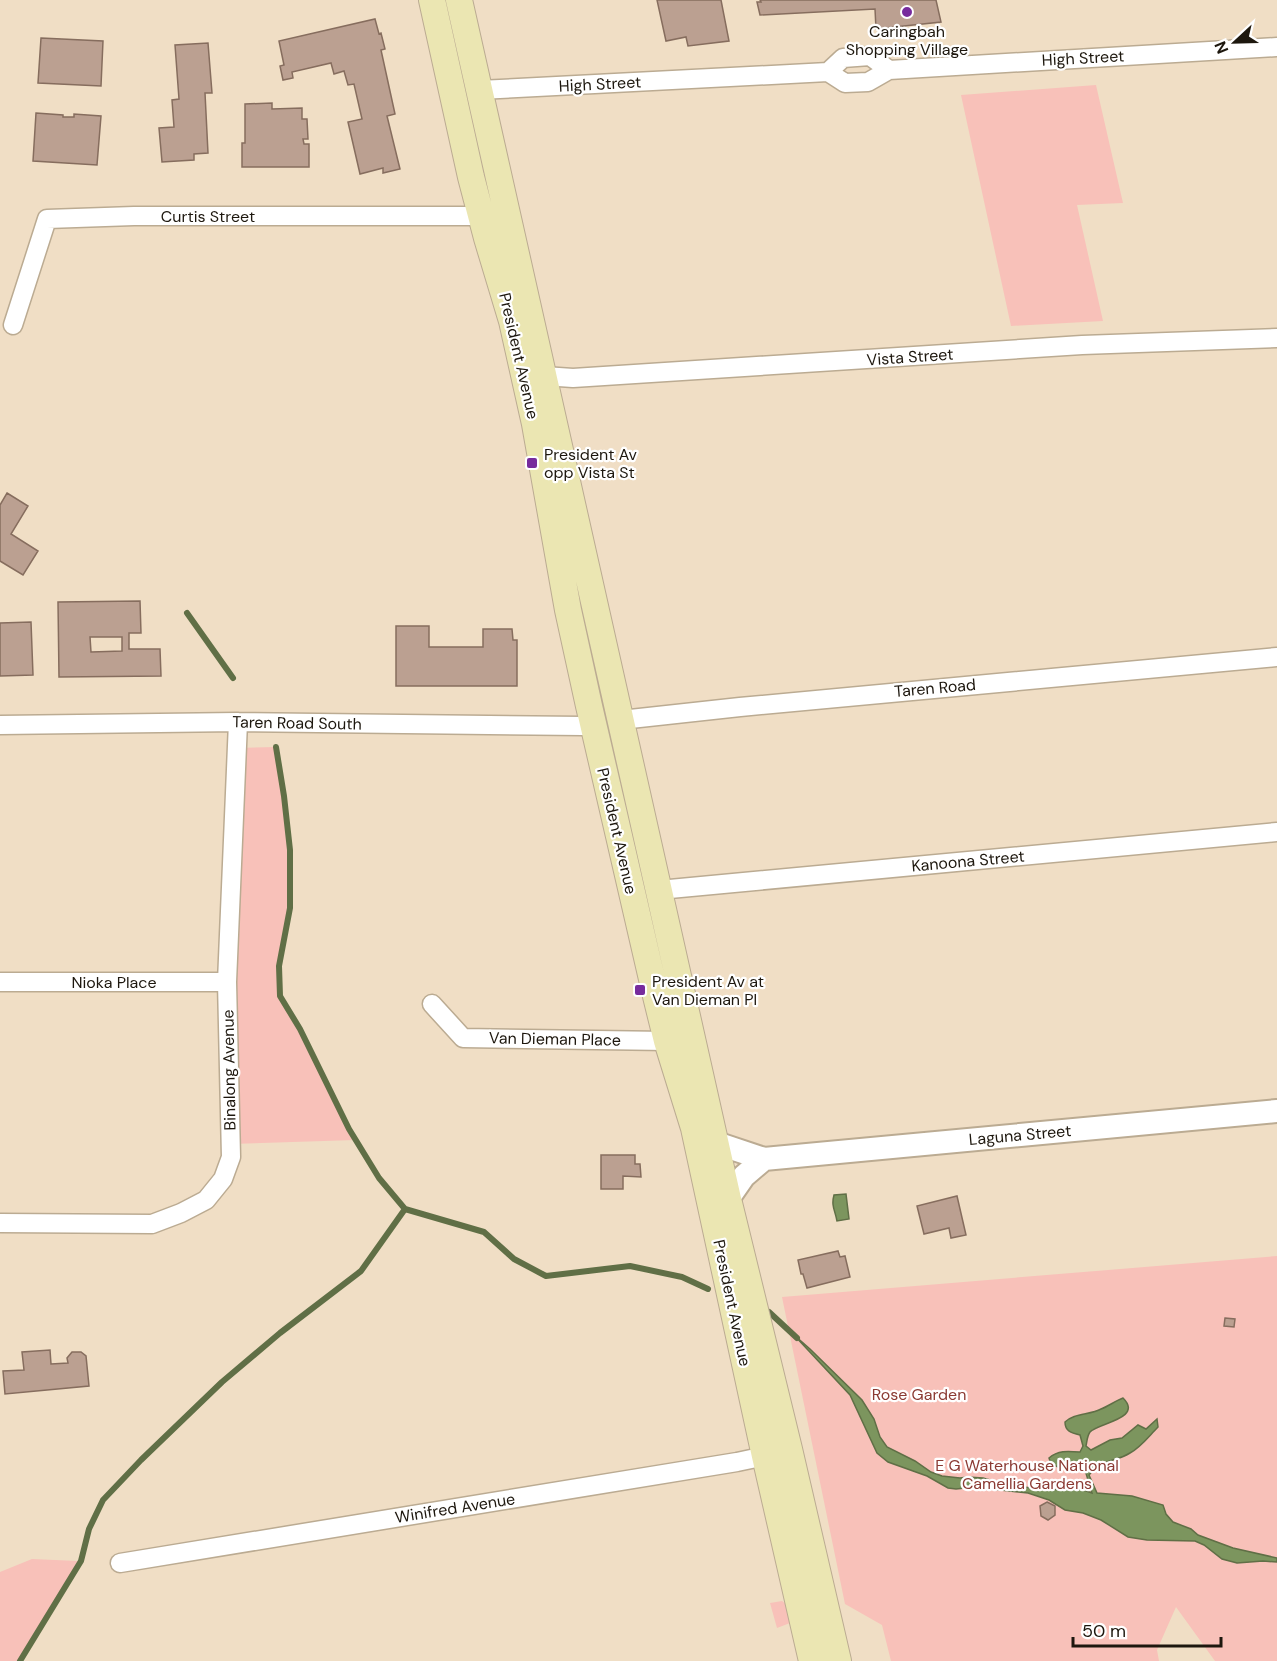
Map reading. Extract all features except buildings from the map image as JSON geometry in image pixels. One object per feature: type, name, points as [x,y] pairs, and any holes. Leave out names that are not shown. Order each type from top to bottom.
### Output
[{"type":"main road","name":"President Avenue","points":[[432,0],[481,216],[512,321],[535,424],[568,610],[645,952],[680,1039],[716,1143],[777,1453],[812,1661]]},
{"type":"main road","name":"President Avenue","points":[[459,0],[659,890],[694,1128],[777,1453],[838,1661]]},
{"type":"main road","points":[[452,92],[479,90]]},
{"type":"main road","points":[[481,216],[508,216]]},
{"type":"main road","name":"Taren Road","points":[[593,725],[621,720]]},
{"type":"street","name":"High Street","points":[[479,90],[828,72],[845,83],[868,82],[889,70],[1277,47]]},
{"type":"street","name":"High Street","points":[[828,72],[843,58],[870,56],[889,70]]},
{"type":"street","name":"Curtis Street","points":[[12,325],[47,219],[134,216],[481,216]]},
{"type":"street","name":"Vista Street","points":[[544,376],[573,378],[1082,345],[1277,338]]},
{"type":"street","name":"Taren Road","points":[[621,720],[1277,657]]},
{"type":"street","name":"Taren Road South","points":[[0,725],[238,722],[593,725]]},
{"type":"street","name":"Binalong Avenue","points":[[0,1223],[152,1224],[206,1200],[223,1179],[231,1157],[227,982],[238,722]]},
{"type":"street","name":"Kanoona Street","points":[[659,890],[1277,832]]},
{"type":"street","name":"Nioka Place","points":[[0,982],[227,982]]},
{"type":"street","name":"Van Dieman Place","points":[[432,1004],[463,1038],[680,1039]]},
{"type":"street","name":"Laguna Street","points":[[716,1143],[764,1159],[1277,1111]]},
{"type":"street","points":[[728,1199],[744,1176],[764,1159]]},
{"type":"street","name":"Winifred Avenue","points":[[120,1563],[714,1466],[777,1453]]},
{"type":"green space","points":[[1096,85],[1123,203],[1077,205],[1103,321],[1011,326],[961,95]]},
{"type":"green space","points":[[276,747],[290,850],[290,908],[279,966],[280,996],[300,1029],[355,1140],[231,1144],[237,748]]},
{"type":"green space","name":"E G Waterhouse National Camellia Gardens","points":[[1277,1256],[1277,1661],[1215,1661],[1176,1607],[1157,1650],[1159,1661],[891,1661],[882,1625],[845,1604],[782,1297]]},
{"type":"green space","points":[[32,1559],[78,1561],[20,1661],[0,1661],[0,1572]]},
{"type":"green space","points":[[782,1601],[786,1604],[790,1623],[777,1628],[770,1603]]},
{"type":"shaded area","points":[[846,1194],[849,1219],[837,1221],[833,1205],[834,1195]]},
{"type":"shaded area","points":[[793,1334],[862,1400],[887,1447],[942,1476],[983,1478],[1008,1485],[1048,1490],[1078,1488],[1092,1493],[1085,1470],[1075,1466],[1058,1467],[1051,1464],[1049,1458],[1060,1452],[1080,1452],[1083,1446],[1080,1435],[1069,1431],[1065,1422],[1073,1417],[1097,1411],[1123,1398],[1128,1405],[1128,1411],[1117,1420],[1090,1432],[1086,1446],[1091,1450],[1110,1440],[1122,1438],[1138,1425],[1146,1429],[1157,1419],[1158,1427],[1134,1451],[1103,1463],[1089,1475],[1097,1493],[1132,1496],[1163,1505],[1166,1514],[1173,1522],[1191,1529],[1198,1535],[1233,1548],[1277,1558],[1277,1562],[1237,1563],[1222,1559],[1195,1541],[1147,1540],[1128,1537],[1101,1520],[1083,1513],[1065,1510],[1049,1500],[1028,1493],[974,1487],[948,1488],[927,1476],[888,1462],[877,1453],[850,1395]]},
{"type":"waterway","points":[[187,613],[233,678]]},
{"type":"waterway","points":[[276,747],[290,850],[290,908],[279,966],[280,996],[300,1029],[349,1129],[379,1178],[405,1209],[484,1232],[514,1259],[546,1276],[630,1266],[682,1277],[708,1289]]},
{"type":"waterway","points":[[20,1661],[81,1561],[89,1529],[103,1500],[222,1382],[280,1333],[361,1271],[405,1209]]},
{"type":"waterway","points":[[769,1312],[797,1338]]},
{"type":"place","name":"Caringbah Shopping Village","points":[[907,12]]},
{"type":"place","name":"President Av opp Vista St","points":[[532,463]]},
{"type":"place","name":"President Av at Van Dieman Pl","points":[[640,990]]},
{"type":"park label","name":"Rose Garden","points":[[919,1394]]}]
